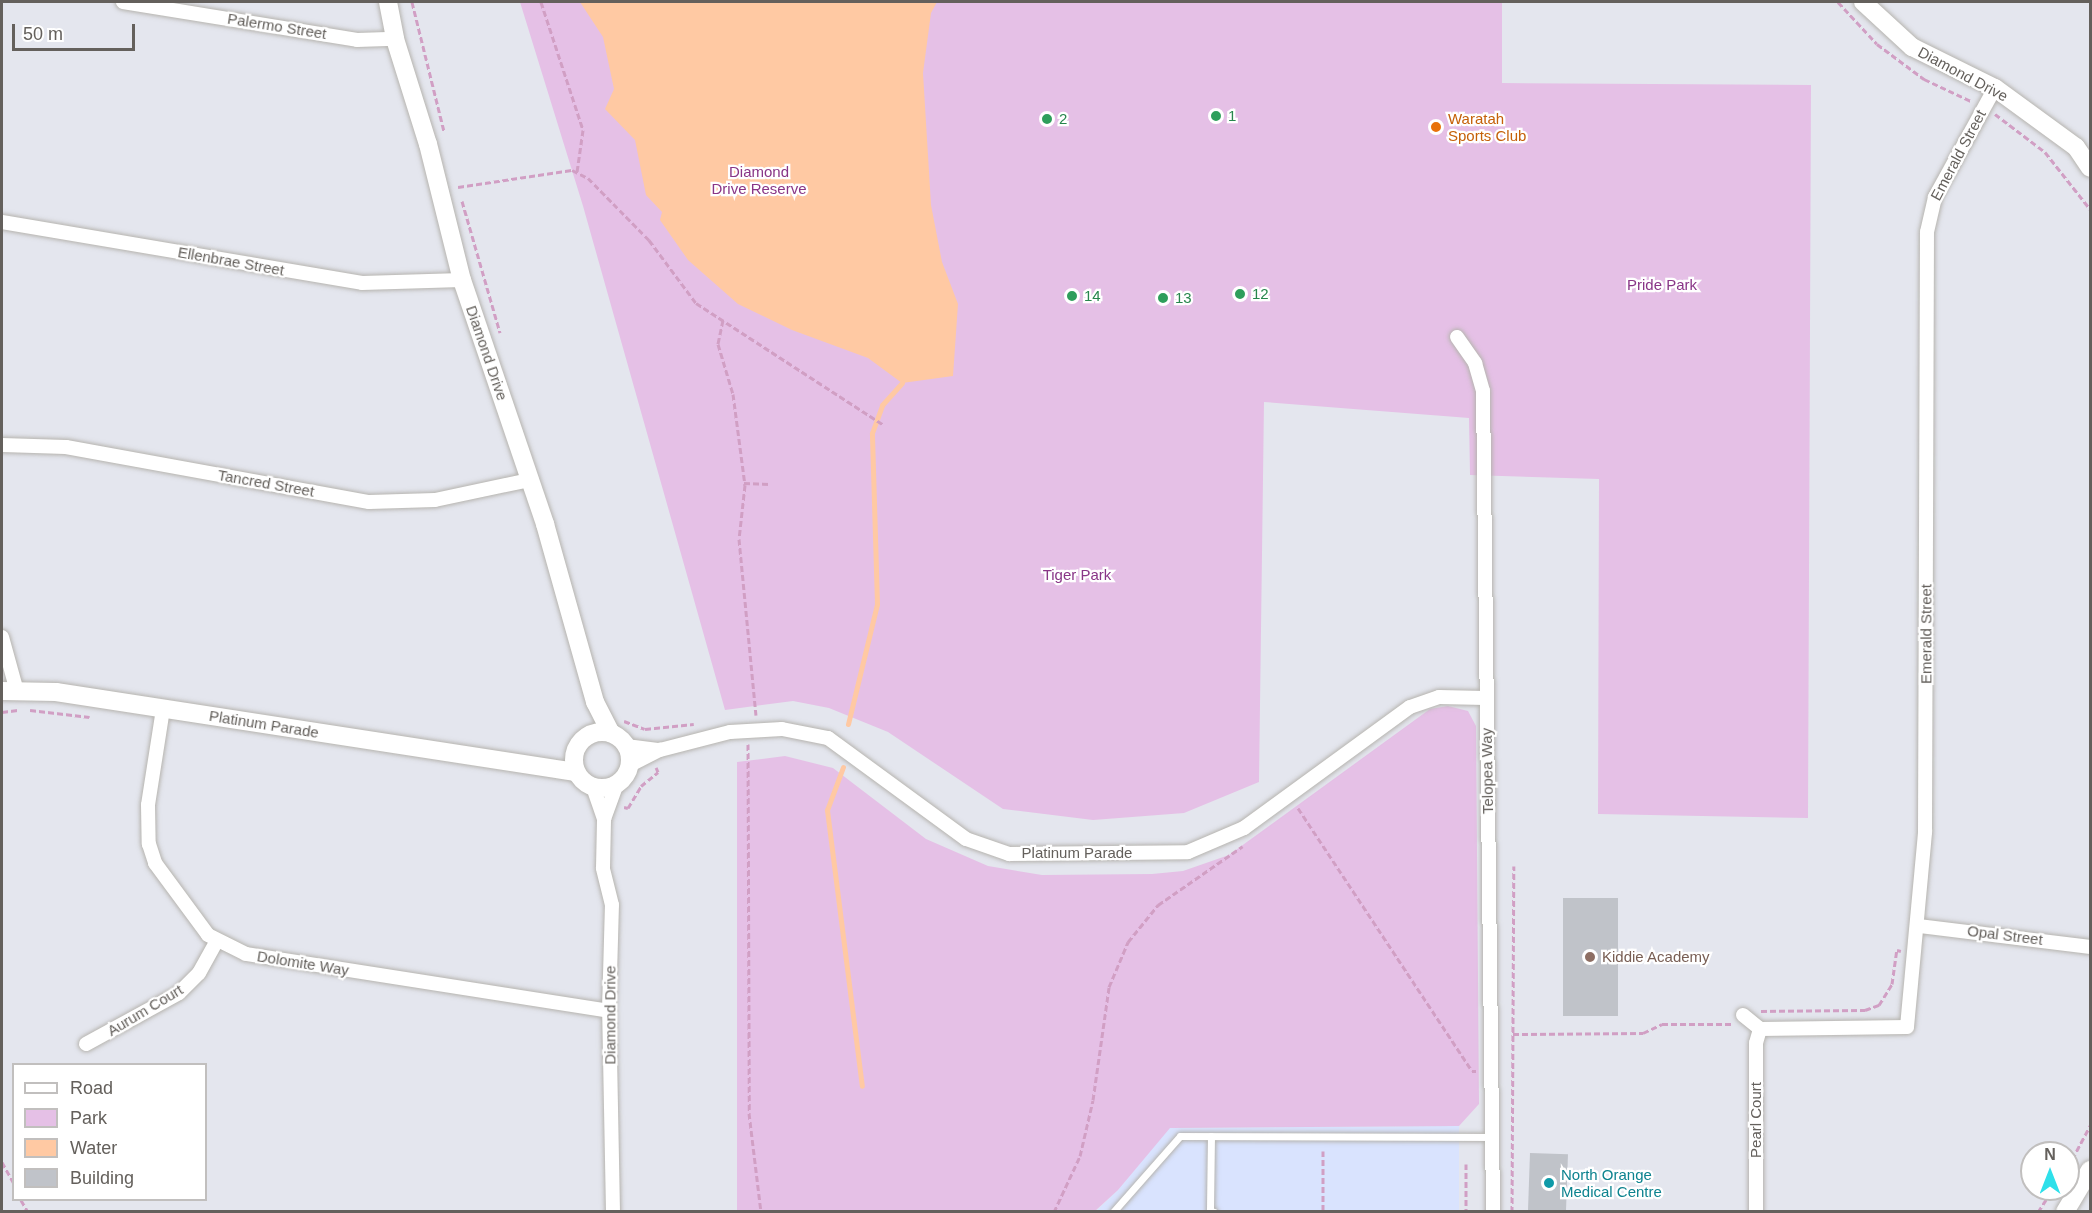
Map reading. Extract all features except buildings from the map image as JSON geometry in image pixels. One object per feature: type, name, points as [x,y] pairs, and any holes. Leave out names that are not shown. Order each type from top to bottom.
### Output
[{"type":"street","name":"Palermo Street","points":[[123,2],[357,40],[395,39]]},
{"type":"street","name":"Diamond Drive","points":[[388,2],[395,39],[428,144],[462,280],[529,480],[596,702],[611,733]]},
{"type":"street","name":"Diamond Drive","points":[[1863,2],[1912,47],[1995,88],[2076,147],[2091,168]]},
{"type":"street","name":"Emerald Street","points":[[1760,1029],[1907,1027],[1919,926],[1926,818],[1927,232],[1935,197],[1983,106],[1995,88]]},
{"type":"street","name":"Ellenbrae Street","points":[[2,222],[362,283],[462,280]]},
{"type":"street","name":"Telopea Way","points":[[1457,338],[1475,363],[1483,391],[1485,698],[1494,1137],[1493,1212]]},
{"type":"street","name":"Tancred Street","points":[[2,445],[66,447],[369,502],[435,500],[529,480]]},
{"type":"street","points":[[2,637],[9,689]]},
{"type":"street","name":"Platinum Parade","points":[[9,689],[163,709],[576,772]]},
{"type":"street","name":"Platinum Parade","points":[[630,765],[660,750],[730,732],[782,729],[828,738],[966,838],[1009,854],[1188,852],[1244,828],[1410,707],[1439,696],[1485,698]]},
{"type":"street","points":[[578,746],[593,734],[611,733],[626,746],[630,765],[617,784],[593,787],[576,772],[578,746],[596,702]]},
{"type":"street","name":"Dolomite Way","points":[[163,709],[148,805],[149,844],[166,879],[208,935],[246,954],[609,1011]]},
{"type":"street","name":"Platinum Parade","points":[[527,766],[578,746]]},
{"type":"street","name":"Platinum Parade","points":[[626,746],[660,750]]},
{"type":"street","name":"Diamond Drive","points":[[613,1212],[609,1011],[612,905],[603,868],[604,819],[617,784]]},
{"type":"street","name":"Diamond Drive","points":[[593,787],[604,819]]},
{"type":"street","name":"Opal Street","points":[[1919,926],[2091,947]]},
{"type":"street","name":"Aurum Court","points":[[86,1044],[179,993],[199,974],[218,941]]},
{"type":"street","points":[[1746,1017],[1760,1029]]},
{"type":"street","name":"Pearl Court","points":[[1756,1212],[1756,1043],[1760,1029]]},
{"type":"street","points":[[2065,1212],[2091,1170]]},
{"type":"lane","points":[[1113,1212],[1180,1136],[1494,1137]]},
{"type":"lane","points":[[1211,1136],[1210,1211],[1214,1212]]},
{"type":"path","points":[[542,2],[583,130],[577,172]]},
{"type":"path","points":[[1838,2],[1877,44],[1924,79],[1983,106],[2045,152],[2091,209]]},
{"type":"path","points":[[458,187],[572,170],[588,178],[649,240],[696,303],[884,425]]},
{"type":"path","points":[[723,320],[718,344],[733,394],[744,483],[739,539],[756,715]]},
{"type":"path","points":[[744,483],[770,484]]},
{"type":"path","points":[[2,712],[20,710],[90,717]]},
{"type":"path","points":[[618,714],[645,729],[697,724]]},
{"type":"path","points":[[748,716],[767,716]]},
{"type":"path","points":[[748,741],[749,1113],[761,1212]]},
{"type":"path","points":[[1289,814],[1298,808],[1472,1071],[1493,1071]]},
{"type":"path","points":[[1054,1212],[1080,1156],[1093,1100],[1109,987],[1128,942],[1158,905],[1252,840]]},
{"type":"path","points":[[1512,1212],[1514,866]]},
{"type":"path","points":[[1513,1034],[1643,1033],[1662,1024],[1742,1024],[1746,1017],[1760,1011],[1865,1010],[1879,1005],[1892,984],[1897,950],[1902,951]]},
{"type":"path","points":[[2080,1146],[2091,1126]]},
{"type":"path","points":[[1323,1151],[1323,1212]]},
{"type":"path","points":[[2,1162],[12,1180]]},
{"type":"path","points":[[1466,1164],[1466,1212]]},
{"type":"shaded area","points":[[1459,1126],[1459,1211],[1095,1212],[1118,1190],[1169,1128]]},
{"type":"green space","points":[[520,2],[1502,2],[1502,83],[1811,85],[1808,818],[1598,814],[1599,479],[1470,475],[1469,418],[1264,402],[1259,782],[1184,813],[1093,820],[1003,809],[888,732],[829,708],[793,701],[725,710],[583,206]]},
{"type":"green space","points":[[1448,706],[1468,711],[1476,726],[1479,1104],[1459,1126],[1170,1128],[1118,1190],[1095,1211],[737,1211],[737,762],[785,756],[833,768],[926,839],[988,866],[1042,875],[1152,874],[1183,871],[1229,855],[1430,709]]},
{"type":"water","points":[[580,2],[937,2],[931,13],[923,73],[931,205],[942,262],[958,304],[953,376],[902,383],[868,358],[792,330],[738,304],[688,260],[660,220],[662,212],[646,195],[635,140],[605,109],[614,89],[603,37]]},
{"type":"waterway","points":[[848,724],[877,604],[872,433],[882,405],[902,383]]},
{"type":"waterway","points":[[843,767],[827,810],[862,1086]]},
{"type":"place","name":"1","points":[[1216,116]]},
{"type":"place","name":"2","points":[[1047,119]]},
{"type":"place","name":"Waratah Sports Club","points":[[1436,127]]},
{"type":"place","name":"12","points":[[1240,294]]},
{"type":"place","name":"14","points":[[1072,296]]},
{"type":"place","name":"13","points":[[1163,298]]},
{"type":"place","name":"Kiddie Academy","points":[[1590,957]]},
{"type":"place","name":"North Orange Medical Centre","points":[[1549,1183]]},
{"type":"park label","name":"Diamond Drive Reserve","points":[[759,180]]},
{"type":"park label","name":"Pride Park","points":[[1662,285]]},
{"type":"park label","name":"Tiger Park","points":[[1077,575]]}]
